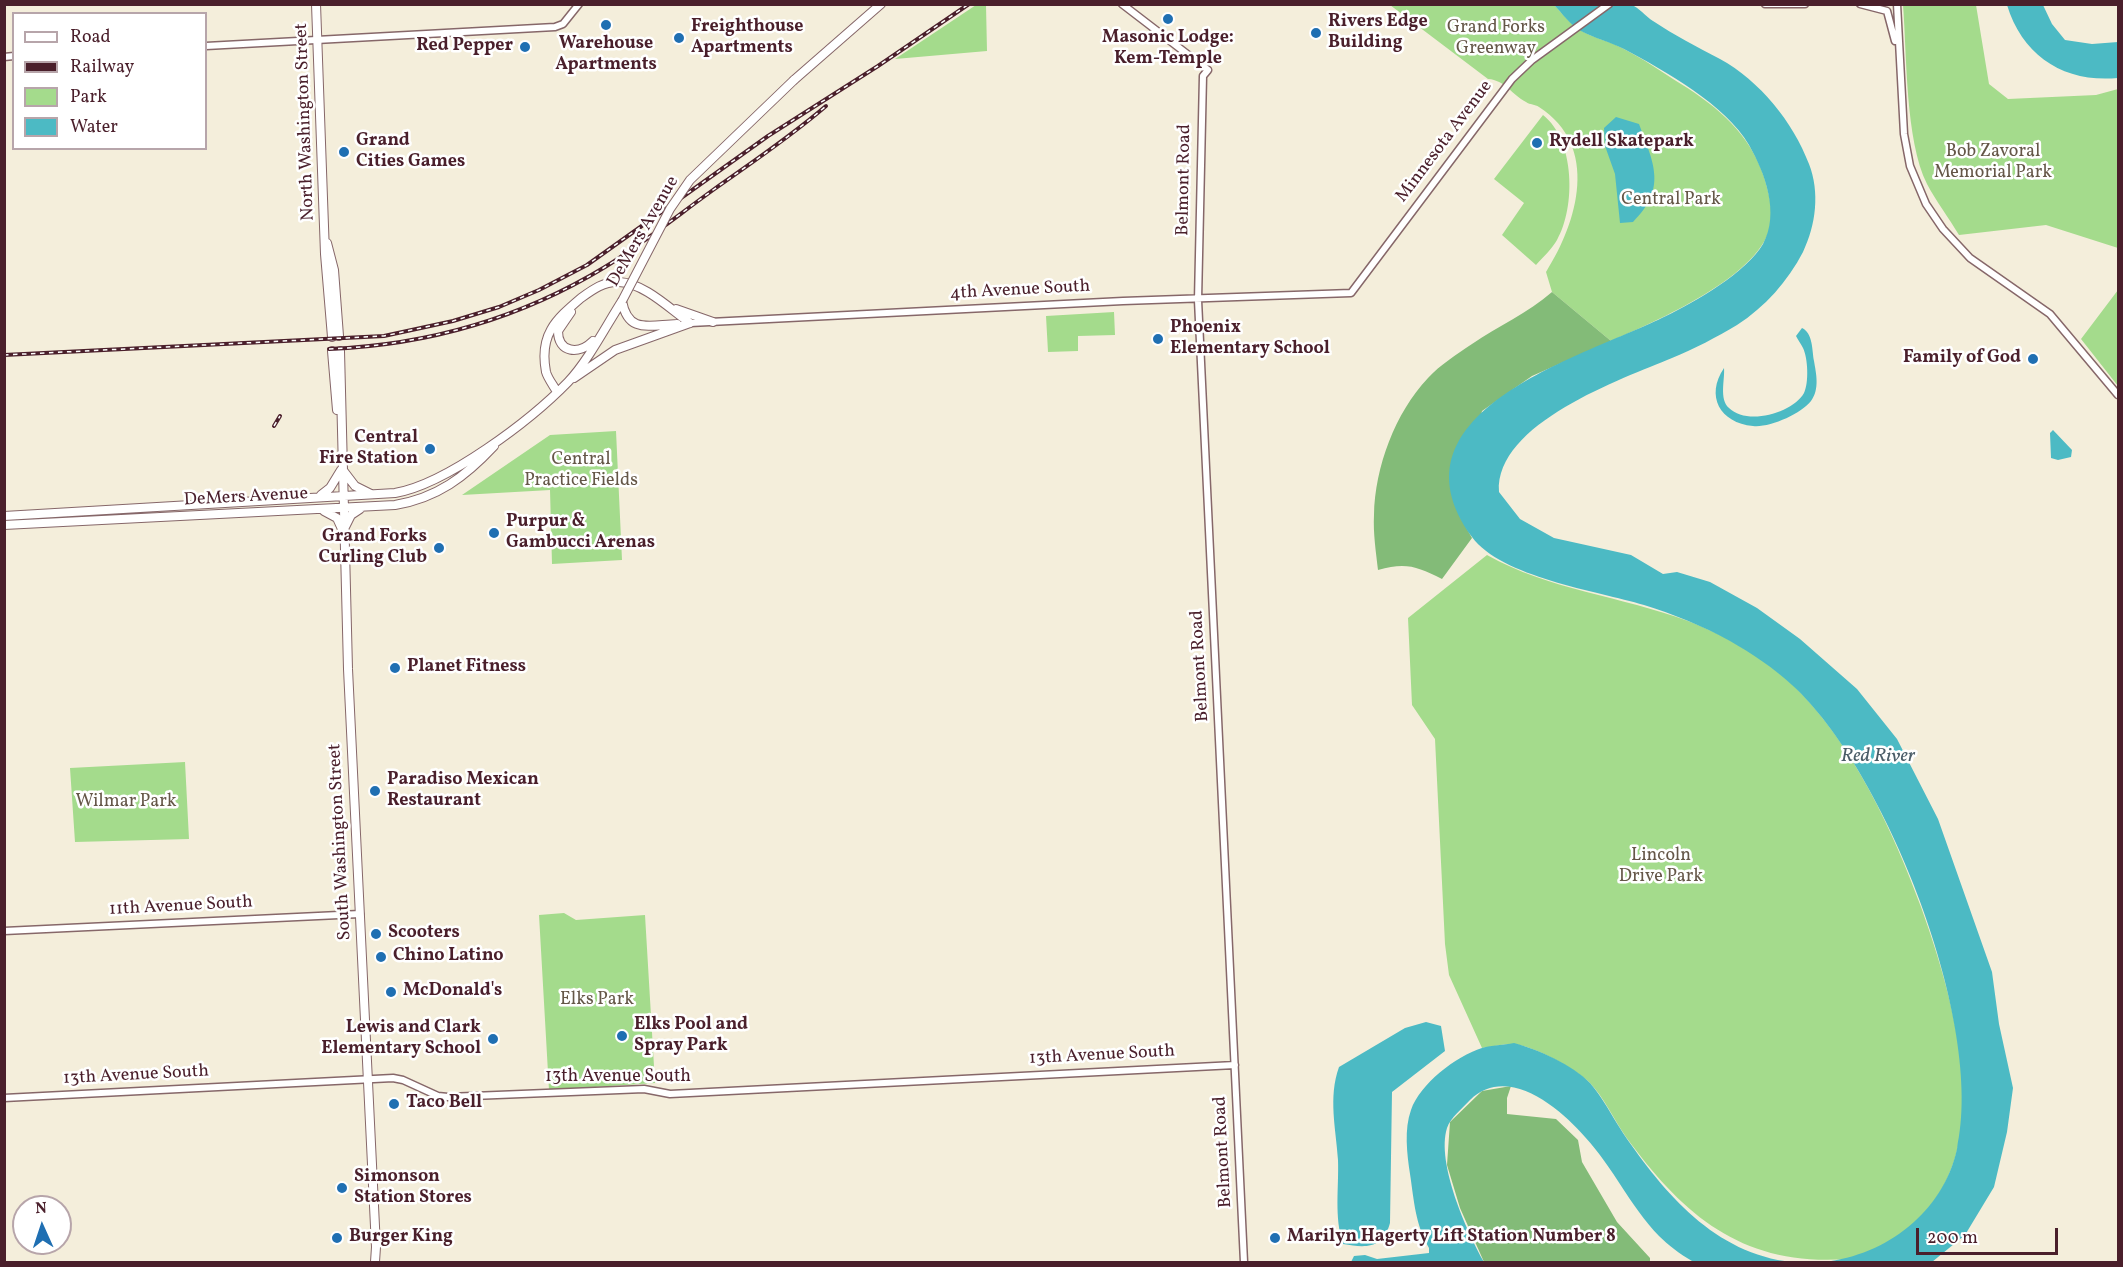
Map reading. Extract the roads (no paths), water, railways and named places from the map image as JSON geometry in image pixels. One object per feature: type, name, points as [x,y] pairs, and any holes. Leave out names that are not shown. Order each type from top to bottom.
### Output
[{"type":"main road","name":"North Washington Street","points":[[316,4],[326,239],[336,336]]},
{"type":"main road","name":"DeMers Avenue","points":[[4,525],[363,507],[410,503],[442,491],[458,481],[501,438],[570,380],[622,301],[670,209],[690,180],[794,80],[881,4]]},
{"type":"main road","points":[[557,392],[546,372],[545,341],[559,316],[601,285],[621,282],[640,288],[690,323]]},
{"type":"main road","points":[[584,296],[561,323],[558,339],[566,350],[576,351],[589,345],[599,336]]},
{"type":"main road","points":[[622,301],[626,318],[632,323],[642,326],[690,323]]},
{"type":"main road","points":[[658,301],[713,322]]},
{"type":"main road","points":[[570,380],[615,350],[690,323]]},
{"type":"main road","name":"South Washington Street","points":[[336,351],[375,1263]]},
{"type":"main road","name":"DeMers Avenue","points":[[4,516],[408,491],[451,470],[501,438]]},
{"type":"main road","points":[[317,497],[326,494],[342,469],[355,486],[372,495]]},
{"type":"main road","points":[[451,470],[458,481]]},
{"type":"main road","points":[[176,504],[177,516]]},
{"type":"main road","points":[[343,530],[351,515],[363,507]]},
{"type":"main road","points":[[316,510],[337,518],[343,530]]},
{"type":"main road","name":"South Washington Street","points":[[376,1247],[380,1263]]},
{"type":"street","points":[[207,46],[555,27],[563,24],[579,4]]},
{"type":"street","name":"Belmont Road","points":[[1122,4],[1208,70],[1203,76],[1198,300],[1244,1263]]},
{"type":"street","name":"Minnesota Avenue","points":[[1351,292],[1521,69],[1609,4]]},
{"type":"street","points":[[1765,4],[1805,4]]},
{"type":"street","points":[[1860,4],[1887,10],[1900,63]]},
{"type":"street","points":[[1897,4],[1905,142],[1921,193],[1934,217],[1970,258],[2050,314],[2118,395]]},
{"type":"street","name":"4th Avenue South","points":[[690,323],[1351,292]]},
{"type":"street","name":"11th Avenue South","points":[[4,931],[360,914]]},
{"type":"street","name":"13th Avenue South","points":[[4,1098],[398,1079],[438,1096],[448,1097],[644,1089],[670,1094],[1235,1065]]},
{"type":"water","name":"Red River","points":[[1606,3],[1631,5],[1669,31],[1735,68],[1774,104],[1794,133],[1809,164],[1815,186],[1814,220],[1803,252],[1775,293],[1737,325],[1680,354],[1594,391],[1539,425],[1517,445],[1503,467],[1499,492],[1520,519],[1554,538],[1631,555],[1663,574],[1677,572],[1710,582],[1757,608],[1800,639],[1857,689],[1897,739],[1938,819],[1992,972],[1999,1024],[2013,1088],[2007,1132],[1994,1187],[1965,1235],[1932,1262],[1824,1262],[1847,1258],[1890,1240],[1925,1211],[1950,1172],[1957,1149],[1962,1097],[1957,1036],[1942,969],[1920,902],[1893,836],[1861,775],[1827,724],[1792,685],[1762,661],[1720,636],[1677,616],[1551,581],[1504,563],[1486,551],[1472,537],[1451,493],[1453,454],[1473,422],[1506,394],[1547,370],[1691,303],[1745,265],[1763,244],[1768,232],[1770,206],[1765,180],[1749,145],[1726,116],[1693,90],[1658,68],[1624,49],[1577,28],[1554,5]]},
{"type":"water","points":[[2007,5],[2043,5],[2052,24],[2065,40],[2092,44],[2118,42],[2118,78],[2081,76],[2049,63],[2024,39]]},
{"type":"water","points":[[1616,117],[1639,124],[1653,164],[1654,187],[1644,210],[1633,222],[1620,223],[1615,174],[1605,146],[1604,128]]},
{"type":"water","points":[[1802,328],[1806,330],[1810,338],[1816,376],[1816,391],[1811,401],[1800,411],[1767,425],[1742,424],[1724,414],[1716,398],[1716,388],[1718,378],[1724,368],[1724,400],[1729,408],[1737,413],[1747,416],[1769,415],[1798,400],[1806,389],[1807,377],[1805,352],[1796,336]]},
{"type":"water","points":[[2053,430],[2072,450],[2071,457],[2058,460],[2051,458],[2050,433]]},
{"type":"water","points":[[1426,1022],[1441,1026],[1445,1051],[1392,1092],[1390,1223],[1387,1232],[1383,1238],[1372,1245],[1343,1244],[1338,1213],[1338,1160],[1333,1102],[1339,1067],[1405,1028]]},
{"type":"water","points":[[1514,1043],[1554,1058],[1583,1076],[1599,1095],[1623,1133],[1656,1177],[1694,1217],[1739,1247],[1764,1257],[1792,1262],[1724,1264],[1692,1261],[1659,1236],[1639,1212],[1595,1149],[1574,1125],[1532,1094],[1516,1088],[1500,1086],[1484,1090],[1470,1100],[1449,1124],[1445,1143],[1449,1178],[1455,1197],[1484,1262],[1351,1262],[1354,1256],[1365,1255],[1377,1259],[1429,1253],[1416,1212],[1409,1166],[1407,1133],[1411,1110],[1422,1090],[1450,1064],[1482,1048]]},
{"type":"railway","points":[[4,355],[384,336],[453,321],[499,307],[539,290],[587,265],[768,136],[878,66],[969,4]]},
{"type":"railway","points":[[329,349],[402,342],[472,326],[540,301],[573,285],[605,267],[646,239],[826,106]]},
{"type":"railway","points":[[274,426],[280,416]]},
{"type":"place","name":"Masonic Lodge: Kem-Temple","points":[[1168,19]]},
{"type":"place","name":"Warehouse Apartments","points":[[606,25]]},
{"type":"place","name":"Rivers Edge Building","points":[[1316,33]]},
{"type":"place","name":"Freighthouse Apartments","points":[[679,38]]},
{"type":"place","name":"Red Pepper","points":[[525,47]]},
{"type":"place","name":"Rydell Skatepark","points":[[1537,143]]},
{"type":"place","name":"Grand Cities Games","points":[[344,152]]},
{"type":"place","name":"Phoenix Elementary School","points":[[1158,339]]},
{"type":"place","name":"Family of God","points":[[2033,359]]},
{"type":"place","name":"Central Fire Station","points":[[430,449]]},
{"type":"place","name":"Purpur & Gambucci Arenas","points":[[494,533]]},
{"type":"place","name":"Grand Forks Curling Club","points":[[439,548]]},
{"type":"place","name":"Planet Fitness","points":[[395,668]]},
{"type":"place","name":"Paradiso Mexican Restaurant","points":[[375,791]]},
{"type":"place","name":"Scooters","points":[[376,934]]},
{"type":"place","name":"Chino Latino","points":[[381,957]]},
{"type":"place","name":"McDonald's","points":[[391,992]]},
{"type":"place","name":"Elks Pool and Spray Park","points":[[622,1036]]},
{"type":"place","name":"Lewis and Clark Elementary School","points":[[493,1039]]},
{"type":"place","name":"Taco Bell","points":[[394,1104]]},
{"type":"place","name":"Simonson Station Stores","points":[[342,1188]]},
{"type":"place","name":"Burger King","points":[[337,1238]]},
{"type":"place","name":"Marilyn Hagerty Lift Station Number 8","points":[[1275,1238]]},
{"type":"park label","name":"Grand Forks Greenway","points":[[1496,39]]},
{"type":"park label","name":"Bob Zavoral Memorial Park","points":[[1993,163]]},
{"type":"park label","name":"Central Park","points":[[1671,201]]},
{"type":"park label","name":"Central Practice Fields","points":[[581,471]]},
{"type":"park label","name":"Wilmar Park","points":[[126,803]]},
{"type":"park label","name":"Lincoln Drive Park","points":[[1661,867]]},
{"type":"park label","name":"Elks Park","points":[[597,1001]]}]
